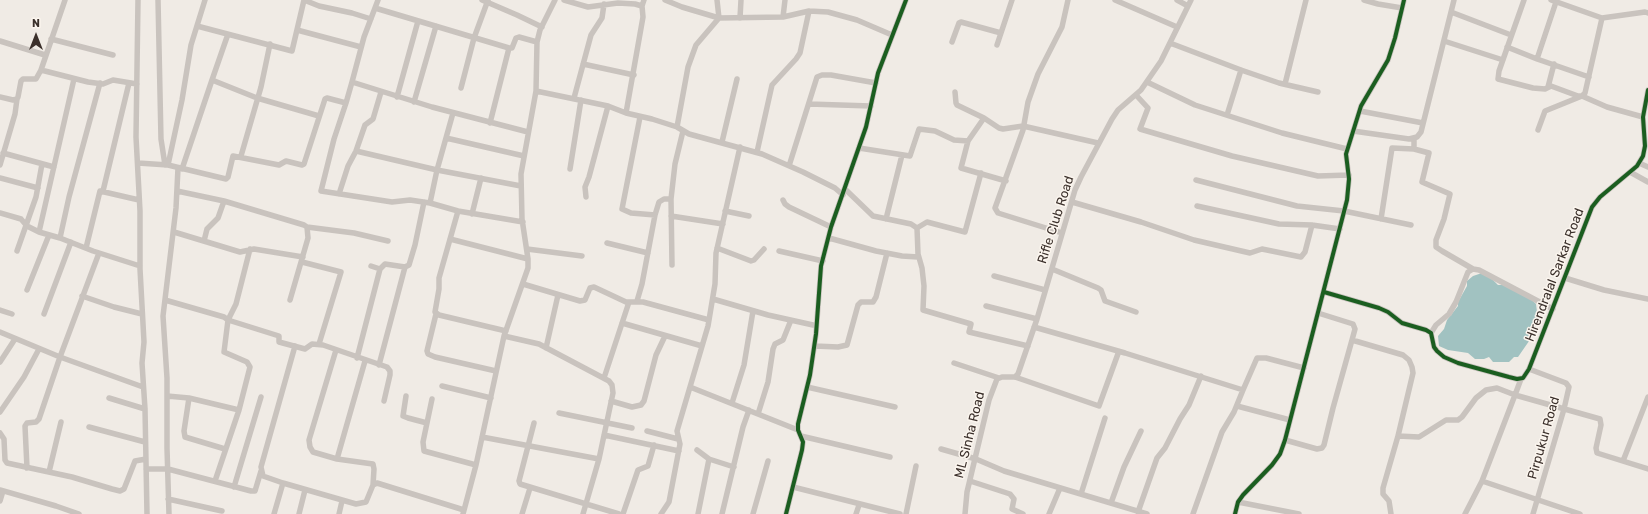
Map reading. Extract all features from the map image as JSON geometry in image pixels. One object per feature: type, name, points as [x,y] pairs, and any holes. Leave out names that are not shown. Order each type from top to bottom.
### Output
[{"type":"street","points":[[0,165],[14,114],[21,80],[36,79],[41,70],[65,0]]},
{"type":"street","points":[[138,0],[136,33],[136,137],[144,342],[142,364],[146,409],[147,514]]},
{"type":"street","points":[[158,0],[160,139],[164,165]]},
{"type":"street","points":[[164,165],[173,143],[191,45],[205,0]]},
{"type":"street","points":[[197,26],[292,50],[304,0],[319,6],[352,13],[371,19]]},
{"type":"street","points":[[378,0],[361,47],[346,103],[334,139],[321,192],[392,202],[410,200],[424,202],[472,214],[523,222]]},
{"type":"street","points":[[461,88],[486,0],[542,27]]},
{"type":"street","points":[[373,485],[377,483],[384,485],[463,512],[476,465],[505,334],[528,268],[523,222],[521,174],[536,91],[538,42],[542,27],[555,0]]},
{"type":"street","points":[[564,0],[588,7],[625,2],[642,6]]},
{"type":"street","points":[[626,113],[634,75],[643,17],[642,6],[644,0]]},
{"type":"street","points":[[665,0],[682,7],[719,18],[783,17],[809,11],[828,12],[857,20],[892,35]]},
{"type":"street","points":[[677,127],[688,67],[696,46],[719,18],[717,0]]},
{"type":"street","points":[[740,0],[740,18]]},
{"type":"street","points":[[783,17],[785,0]]},
{"type":"street","points":[[786,514],[802,450],[803,442],[798,430],[800,410],[807,387],[815,346],[822,261],[831,227],[866,127],[878,73],[906,0]]},
{"type":"street","points":[[997,45],[1012,0]]},
{"type":"street","points":[[1062,233],[998,213],[995,208],[1006,181],[1023,126],[1030,95],[1038,74],[1062,27],[1068,0]]},
{"type":"street","points":[[1115,0],[1177,27]]},
{"type":"street","points":[[1177,0],[1189,3]]},
{"type":"street","points":[[1284,84],[1306,0]]},
{"type":"street","points":[[1364,0],[1402,8]]},
{"type":"street","points":[[1235,514],[1238,502],[1250,487],[1272,465],[1280,454],[1285,440],[1344,211],[1349,186],[1349,175],[1346,159],[1347,149],[1366,96],[1388,60],[1404,0]]},
{"type":"street","points":[[1353,131],[1414,138],[1421,132],[1454,0]]},
{"type":"street","points":[[1524,0],[1503,60],[1498,77],[1500,80],[1541,90],[1548,87],[1555,87],[1578,96],[1582,96],[1607,107],[1644,117]]},
{"type":"street","points":[[1538,59],[1553,1],[1602,18],[1648,13]]},
{"type":"street","name":"Rifle Club Road","points":[[1015,377],[1018,374],[1037,319],[1062,233],[1081,177],[1118,110],[1136,95],[1161,61],[1189,3]]},
{"type":"street","points":[[574,98],[591,34],[602,18],[604,4]]},
{"type":"street","points":[[375,8],[509,48]]},
{"type":"street","points":[[757,152],[772,85],[800,53],[809,11]]},
{"type":"street","points":[[1451,12],[1512,35]]},
{"type":"street","points":[[1538,130],[1545,111],[1582,96],[1585,93],[1602,18]]},
{"type":"street","points":[[397,97],[418,21]]},
{"type":"street","points":[[952,42],[961,22],[1001,33]]},
{"type":"street","points":[[414,102],[436,26]]},
{"type":"street","points":[[297,30],[361,47]]},
{"type":"street","points":[[171,514],[168,499],[167,378],[163,316],[174,232],[177,191],[180,168],[228,34]]},
{"type":"street","points":[[490,123],[509,48],[512,48],[516,38],[519,37],[538,42]]},
{"type":"street","points":[[51,38],[113,55]]},
{"type":"street","points":[[0,41],[45,55]]},
{"type":"street","points":[[1444,41],[1503,60]]},
{"type":"street","points":[[1170,43],[1241,70],[1284,84],[1318,92]]},
{"type":"street","points":[[241,156],[270,44]]},
{"type":"street","points":[[1507,47],[1589,77]]},
{"type":"street","points":[[584,64],[634,75]]},
{"type":"street","points":[[1548,87],[1554,64]]},
{"type":"street","points":[[41,70],[100,84],[113,80],[137,84]]},
{"type":"street","points":[[1227,115],[1241,70]]},
{"type":"street","points":[[789,166],[817,77],[822,75],[837,76],[876,84]]},
{"type":"street","points":[[39,232],[74,79]]},
{"type":"street","points":[[722,142],[737,79]]},
{"type":"street","points":[[212,80],[257,98],[319,116]]},
{"type":"street","points":[[352,82],[414,102],[528,132]]},
{"type":"street","points":[[1147,82],[1194,105],[1282,133],[1347,149]]},
{"type":"street","points":[[104,191],[129,83]]},
{"type":"street","points":[[60,238],[69,197],[100,84]]},
{"type":"street","name":"Hirendralal Sarkar Road","points":[[1465,514],[1482,481],[1521,379],[1529,369],[1592,207],[1600,197],[1639,163],[1646,146],[1646,128],[1644,117],[1648,90]]},
{"type":"street","points":[[536,91],[608,106],[626,113],[677,127],[703,139],[722,142],[757,152],[835,188],[843,196]]},
{"type":"street","points":[[339,194],[348,166],[356,151],[365,125],[374,119],[381,92]]},
{"type":"street","points":[[955,92],[957,105],[984,118],[995,126],[1004,129],[1023,126],[1098,144]]},
{"type":"street","points":[[1136,95],[1148,108],[1140,129],[1232,156],[1318,176],[1349,175]]},
{"type":"street","points":[[0,97],[13,100],[17,99]]},
{"type":"street","points":[[138,163],[164,165],[226,179],[228,177],[233,156],[241,156],[279,165],[286,162],[302,165],[304,164],[326,98],[346,103]]},
{"type":"street","points":[[570,169],[581,100]]},
{"type":"street","points":[[809,104],[871,106]]},
{"type":"street","points":[[586,197],[585,187],[608,106]]},
{"type":"street","points":[[1360,111],[1423,123]]},
{"type":"street","points":[[430,204],[437,170],[453,113]]},
{"type":"street","points":[[640,117],[622,209],[631,213],[655,215]]},
{"type":"street","points":[[984,118],[968,141],[961,168],[1006,181]]},
{"type":"street","points":[[859,148],[910,156],[919,129],[935,131],[954,140],[968,141]]},
{"type":"street","points":[[672,265],[671,199],[675,164],[683,131]]},
{"type":"street","points":[[446,138],[524,156]]},
{"type":"street","points":[[1414,138],[1414,149]]},
{"type":"street","points":[[661,514],[669,502],[680,444],[677,431],[709,320],[713,299],[717,248],[740,147]]},
{"type":"street","points":[[1381,219],[1392,148],[1414,149],[1429,153],[1422,182],[1450,194],[1444,219],[1436,240],[1436,247],[1473,269],[1479,270],[1553,309]]},
{"type":"street","points":[[356,151],[437,170],[522,186]]},
{"type":"street","points":[[3,153],[54,167]]},
{"type":"street","points":[[886,219],[902,155]]},
{"type":"street","points":[[1639,163],[1648,167]]},
{"type":"street","points":[[17,251],[27,226],[38,188],[42,164]]},
{"type":"street","points":[[1630,172],[1648,182]]},
{"type":"street","points":[[917,228],[928,222],[965,232],[981,174]]},
{"type":"street","points":[[0,178],[38,188]]},
{"type":"street","points":[[472,214],[481,178]]},
{"type":"street","points":[[1196,180],[1297,206],[1344,211],[1411,225]]},
{"type":"street","points":[[845,189],[873,216],[911,224],[917,228]]},
{"type":"street","points":[[86,248],[100,191],[139,200]]},
{"type":"street","points":[[177,191],[224,201],[307,227],[354,233],[388,241]]},
{"type":"street","points":[[637,301],[659,202],[664,199],[671,199]]},
{"type":"street","points":[[783,200],[785,204],[790,207],[831,227]]},
{"type":"street","points":[[204,240],[207,229],[218,218],[224,201]]},
{"type":"street","points":[[379,365],[405,267],[409,265],[411,260],[424,202]]},
{"type":"street","points":[[1072,202],[1134,219],[1194,240],[1250,253],[1262,249],[1301,257],[1305,252],[1312,225]]},
{"type":"street","points":[[1197,206],[1279,224],[1312,225],[1340,229]]},
{"type":"street","points":[[458,211],[439,278],[436,314],[427,351],[428,354],[435,357],[496,371]]},
{"type":"street","points":[[725,211],[749,216]]},
{"type":"street","points":[[0,213],[21,219],[27,226],[39,232],[140,266]]},
{"type":"street","points":[[671,216],[723,224]]},
{"type":"street","points":[[290,300],[308,238],[307,227]]},
{"type":"street","points":[[917,228],[918,257],[922,268],[924,286],[923,310],[971,324],[969,332],[1028,346]]},
{"type":"street","points":[[174,232],[240,252],[250,249],[277,252],[341,272],[319,344]]},
{"type":"street","points":[[27,290],[49,235]]},
{"type":"street","points":[[829,238],[887,253],[918,257]]},
{"type":"street","points":[[450,239],[528,258]]},
{"type":"street","points":[[44,314],[71,242]]},
{"type":"street","points":[[607,244],[648,253]]},
{"type":"street","points":[[717,248],[751,261],[754,260],[764,249]]},
{"type":"street","points":[[215,481],[240,410],[250,367],[247,362],[224,352],[228,320],[236,304],[250,249]]},
{"type":"street","points":[[527,249],[582,256]]},
{"type":"street","points":[[779,252],[822,261]]},
{"type":"street","points":[[27,468],[24,426],[27,423],[36,422],[40,419],[60,357],[99,253]]},
{"type":"street","points":[[815,346],[838,347],[848,345],[858,305],[861,302],[873,302],[876,297],[887,253]]},
{"type":"street","points":[[356,358],[380,269],[385,264],[405,267]]},
{"type":"street","points":[[372,266],[380,269]]},
{"type":"street","points":[[1052,269],[1098,288],[1101,290],[1105,301],[1136,312]]},
{"type":"street","points":[[1431,334],[1436,325],[1449,314],[1453,308],[1468,272],[1473,269]]},
{"type":"street","points":[[994,276],[1045,290]]},
{"type":"street","points":[[1565,278],[1619,294],[1648,299]]},
{"type":"street","points":[[523,284],[583,301],[590,288],[594,287],[620,300],[629,302],[637,301],[709,320]]},
{"type":"street","points":[[1324,292],[1379,308],[1388,312],[1402,323],[1426,330],[1431,334],[1434,347],[1444,357],[1465,365],[1521,379]]},
{"type":"street","points":[[546,348],[558,295]]},
{"type":"street","points":[[82,296],[114,307],[142,314]]},
{"type":"street","points":[[713,299],[753,311],[813,325]]},
{"type":"street","points":[[165,300],[224,317],[228,320],[279,336],[279,342],[305,349],[312,344],[319,344],[356,358],[387,367],[390,371],[384,401]]},
{"type":"street","points":[[604,378],[629,302]]},
{"type":"street","points":[[986,306],[1037,319]]},
{"type":"street","points":[[0,310],[12,314]]},
{"type":"street","points":[[732,403],[744,365],[753,311]]},
{"type":"street","points":[[1285,440],[1317,449],[1322,448],[1324,445],[1332,408],[1355,329],[1353,324],[1318,313]]},
{"type":"street","points":[[436,314],[539,344],[610,381],[613,393],[599,459],[583,514]]},
{"type":"street","points":[[758,414],[768,382],[773,349],[775,344],[783,340],[790,320]]},
{"type":"street","points":[[622,323],[702,346]]},
{"type":"street","points":[[1034,327],[1119,351],[1243,390]]},
{"type":"street","points":[[0,332],[39,349],[143,387]]},
{"type":"street","points":[[611,401],[632,407],[641,404],[644,401],[656,355],[665,336]]},
{"type":"street","points":[[0,362],[14,338]]},
{"type":"street","points":[[1352,340],[1403,355],[1412,367],[1413,373],[1398,436],[1383,488],[1383,494],[1389,501],[1391,514]]},
{"type":"street","points":[[146,469],[167,469],[234,487],[255,491],[295,346]]},
{"type":"street","points":[[0,412],[24,377],[39,349]]},
{"type":"street","points":[[261,471],[263,476],[342,501],[362,504],[368,498],[373,485],[373,464],[337,459],[314,452],[310,447],[309,440],[336,350]]},
{"type":"street","points":[[1015,377],[1099,406],[1119,351]]},
{"type":"street","points":[[1193,514],[1222,432],[1237,406],[1258,358],[1266,358],[1304,368]]},
{"type":"street","points":[[337,459],[365,360]]},
{"type":"street","points":[[954,363],[999,378]]},
{"type":"street","name":"Pirpukur Road","points":[[1529,369],[1544,376],[1566,383],[1569,387],[1533,514]]},
{"type":"street","points":[[941,449],[976,459],[1004,471],[1142,513],[1157,458],[1165,448],[1189,405],[1201,376]]},
{"type":"street","name":"ML Sinha Road","points":[[965,514],[970,481],[989,400],[995,383],[999,378],[1015,377]]},
{"type":"street","points":[[442,386],[491,398]]},
{"type":"street","points":[[690,387],[798,430]]},
{"type":"street","points":[[807,387],[895,407]]},
{"type":"street","points":[[1398,436],[1419,437],[1446,420],[1458,420],[1476,398],[1486,390],[1497,388],[1515,395],[1600,419],[1601,424],[1596,451],[1600,454],[1648,469]]},
{"type":"street","points":[[167,396],[189,398],[240,410]]},
{"type":"street","points":[[406,396],[403,416],[427,424]]},
{"type":"street","points":[[1623,461],[1648,397]]},
{"type":"street","points":[[109,398],[146,409]]},
{"type":"street","points":[[189,398],[184,430],[185,437],[225,450]]},
{"type":"street","points":[[234,487],[261,398]]},
{"type":"street","points":[[432,399],[423,442],[424,451],[476,465]]},
{"type":"street","points":[[1237,406],[1290,420]]},
{"type":"street","points":[[722,514],[743,427],[749,410]]},
{"type":"street","points":[[559,413],[632,428]]},
{"type":"street","points":[[1081,494],[1106,418]]},
{"type":"street","points":[[49,472],[61,422]]},
{"type":"street","points":[[534,424],[519,481],[520,484],[619,514]]},
{"type":"street","points":[[88,427],[146,442]]},
{"type":"street","points":[[647,431],[678,439]]},
{"type":"street","points":[[1111,503],[1124,467],[1141,431]]},
{"type":"street","points":[[0,433],[4,439],[5,460],[7,463],[49,472],[120,491],[124,489],[135,460],[146,459]]},
{"type":"street","points":[[604,434],[679,451]]},
{"type":"street","points":[[801,436],[890,457]]},
{"type":"street","points":[[482,437],[599,459]]},
{"type":"street","points":[[622,514],[638,470],[648,466],[654,445]]},
{"type":"street","points":[[697,450],[709,459],[734,467]]},
{"type":"street","points":[[698,514],[709,459]]},
{"type":"street","points":[[753,514],[768,461]]},
{"type":"street","points":[[906,514],[916,466]]},
{"type":"street","points":[[970,481],[1010,494],[1014,499],[1012,509],[1023,514]]},
{"type":"street","points":[[1482,481],[1580,514]]},
{"type":"street","points":[[274,514],[283,483]]},
{"type":"street","points":[[792,487],[859,505],[900,514]]},
{"type":"street","points":[[522,514],[530,488]]},
{"type":"street","points":[[1048,514],[1060,488]]},
{"type":"street","points":[[299,514],[305,490]]},
{"type":"street","points":[[0,502],[2,491],[79,514]]},
{"type":"street","points":[[168,499],[222,511]]},
{"type":"street","points":[[339,514],[342,501]]},
{"type":"street","points":[[1238,502],[1299,514]]},
{"type":"street","points":[[856,514],[859,505]]},
{"type":"water","points":[[1482,273],[1491,278],[1498,285],[1505,285],[1528,296],[1536,304],[1538,320],[1536,322],[1536,331],[1518,357],[1514,357],[1509,362],[1493,362],[1489,357],[1484,359],[1475,359],[1468,353],[1448,350],[1439,346],[1438,336],[1444,329],[1447,320],[1458,306],[1458,302],[1467,286],[1467,281],[1473,276]]},
{"type":"cycle path","points":[[786,514],[802,450],[803,442],[798,430],[798,424],[810,375],[816,334],[821,266],[831,227],[866,127],[878,73],[906,0]]},
{"type":"cycle path","points":[[1235,514],[1238,502],[1272,465],[1280,454],[1285,440],[1347,200],[1349,179],[1346,154],[1361,106],[1388,60],[1404,0]]},
{"type":"cycle path","points":[[1324,292],[1379,308],[1388,312],[1402,323],[1426,330],[1431,333],[1434,347],[1444,357],[1458,363],[1509,377],[1517,379],[1523,378],[1529,369],[1592,207],[1600,197],[1637,166],[1643,156],[1645,146],[1643,117],[1648,90]]}]
